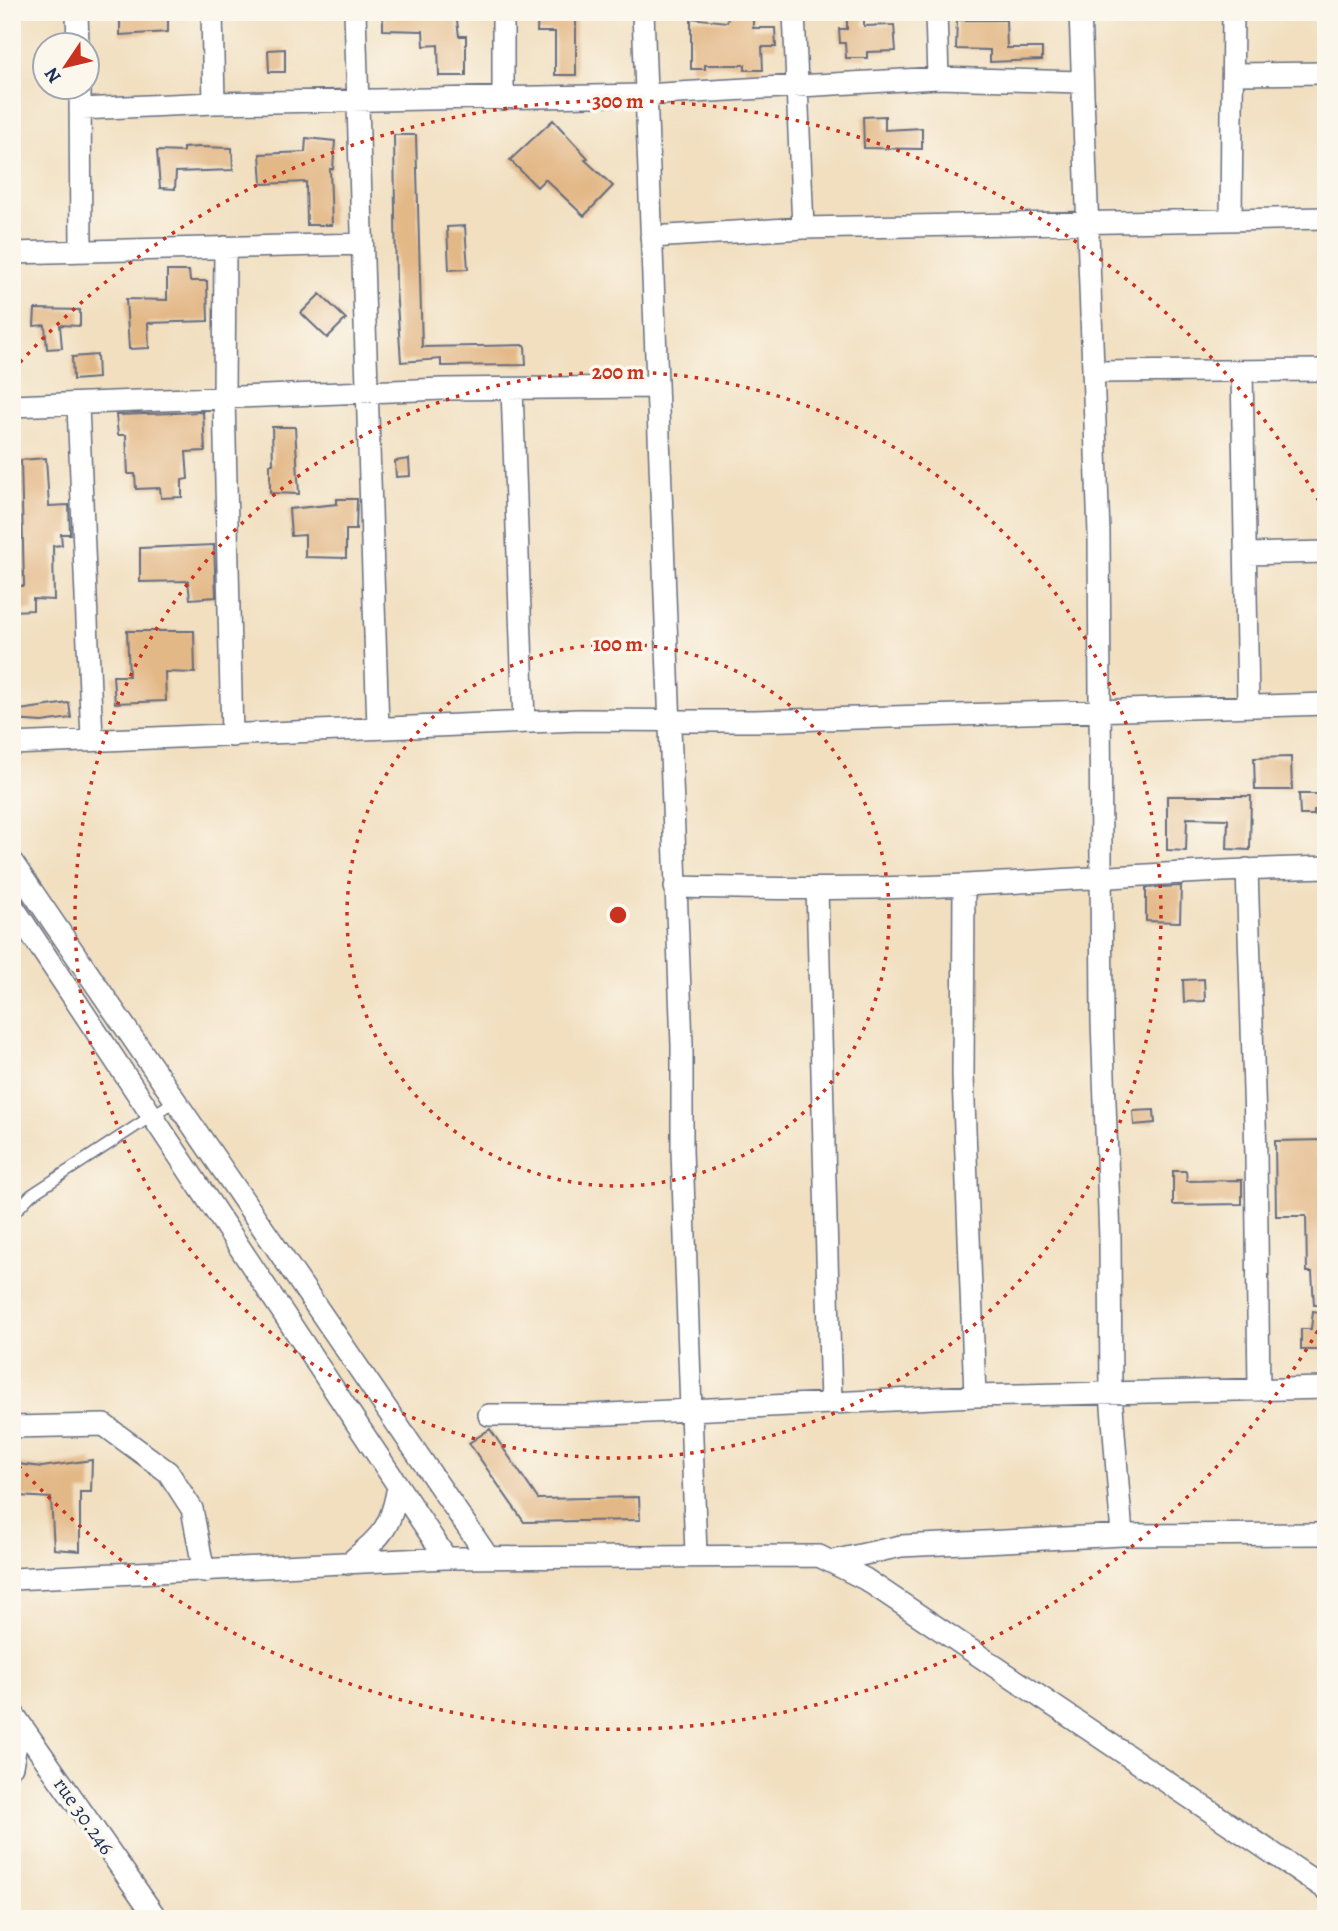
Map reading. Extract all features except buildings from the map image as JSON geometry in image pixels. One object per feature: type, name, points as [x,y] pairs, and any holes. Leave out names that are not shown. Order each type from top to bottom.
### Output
[{"type":"street","points":[[77,12],[78,32]]},
{"type":"street","points":[[212,12],[214,103]]},
{"type":"street","points":[[355,12],[378,728]]},
{"type":"street","points":[[503,12],[503,99]]},
{"type":"street","points":[[643,12],[655,387],[670,721],[696,1556]]},
{"type":"street","points":[[794,12],[803,228]]},
{"type":"street","points":[[936,12],[938,78]]},
{"type":"street","points":[[1080,12],[1095,372],[1111,1394],[1122,1535]]},
{"type":"street","points":[[1231,218],[1233,12]]},
{"type":"street","points":[[1234,74],[1326,73]]},
{"type":"street","points":[[81,109],[214,103],[644,95],[938,78],[1081,82]]},
{"type":"street","points":[[80,251],[81,102]]},
{"type":"street","points":[[651,237],[803,228],[1326,218]]},
{"type":"street","points":[[12,253],[362,244]]},
{"type":"street","points":[[225,247],[224,398],[232,736]]},
{"type":"street","points":[[1095,372],[1326,370]]},
{"type":"street","points":[[1242,371],[1248,704]]},
{"type":"street","points":[[12,407],[368,392],[655,387]]},
{"type":"street","points":[[512,388],[524,722]]},
{"type":"street","points":[[78,406],[92,739]]},
{"type":"street","points":[[1246,554],[1326,552]]},
{"type":"street","points":[[12,744],[524,722],[670,721],[1326,704]]},
{"type":"street","points":[[12,862],[488,1557]]},
{"type":"street","points":[[675,887],[817,889],[964,885],[1326,867]]},
{"type":"street","points":[[1247,869],[1256,1154],[1258,1390]]},
{"type":"street","points":[[964,885],[963,1076],[975,1396]]},
{"type":"street","points":[[817,889],[831,1403]]},
{"type":"street","points":[[12,905],[446,1558]]},
{"type":"street","points":[[489,1415],[588,1415],[975,1396],[1326,1388]]},
{"type":"street","points":[[12,1427],[104,1425],[168,1472],[192,1509],[204,1572]]},
{"type":"street","points":[[348,1564],[380,1537],[393,1514],[398,1486]]},
{"type":"street","points":[[833,1561],[901,1546],[1122,1535],[1326,1534]]},
{"type":"street","points":[[12,1579],[488,1557],[803,1554],[833,1561],[865,1579],[1326,1889]]},
{"type":"street","points":[[12,1766],[15,1720]]},
{"type":"street","name":"rue 30.246","points":[[15,1720],[157,1919]]},
{"type":"lane","points":[[12,1215],[31,1195],[176,1100]]},
{"type":"lane","points":[[12,1201],[31,1195]]}]
